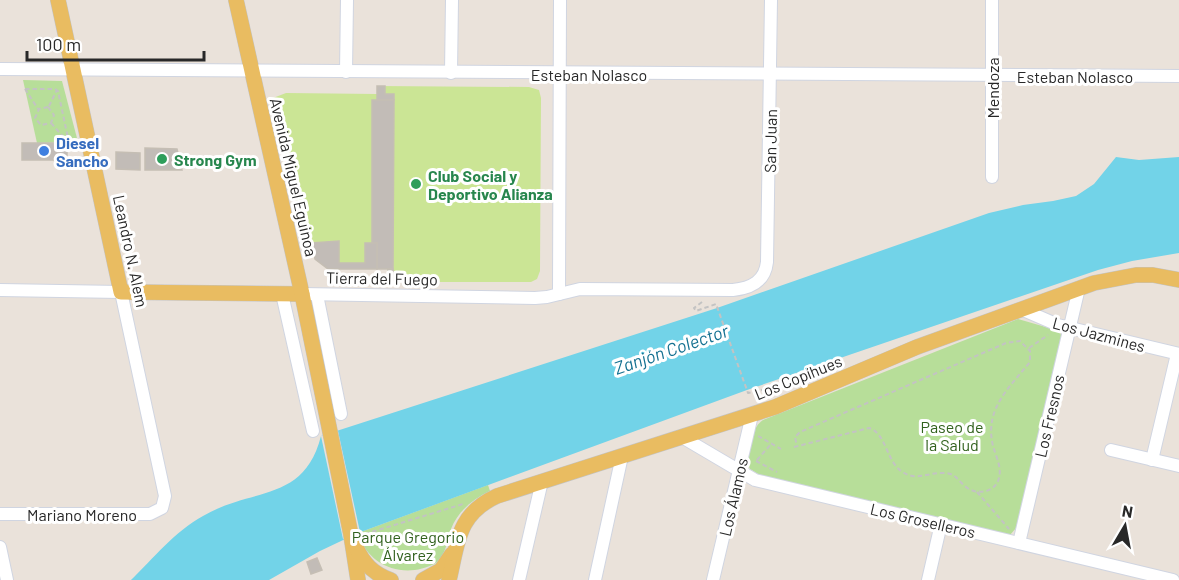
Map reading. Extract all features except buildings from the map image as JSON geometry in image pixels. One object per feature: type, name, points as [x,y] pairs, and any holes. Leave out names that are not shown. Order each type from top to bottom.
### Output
[{"type":"main road","name":"Leandro N. Alem","points":[[58,0],[121,292]]},
{"type":"main road","name":"Avenida Miguel Eguinoa","points":[[236,0],[309,294],[330,434],[351,536]]},
{"type":"main road","name":"Los Copíhues","points":[[423,580],[441,570],[454,549],[463,526],[478,507],[497,496],[752,415],[917,347],[1079,288],[1128,276],[1153,275],[1179,280]]},
{"type":"main road","name":"Tierra del Fuego","points":[[121,292],[309,294]]},
{"type":"main road","points":[[351,536],[358,580]]},
{"type":"main road","points":[[351,536],[365,564],[376,573],[391,580]]},
{"type":"main road","name":"Los Copíhues","points":[[449,580],[454,549]]},
{"type":"street","points":[[346,0],[346,72]]},
{"type":"street","points":[[451,73],[452,0]]},
{"type":"street","points":[[559,294],[560,0]]},
{"type":"street","name":"San Juan","points":[[759,280],[765,272],[767,262],[771,0]]},
{"type":"street","name":"Mendoza","points":[[992,0],[992,177]]},
{"type":"street","name":"Esteban Nolasco","points":[[0,69],[1179,76]]},
{"type":"street","name":"Tierra del Fuego","points":[[309,294],[535,298],[580,289],[739,289],[759,280]]},
{"type":"street","name":"Los Fresnos","points":[[1014,536],[1079,288]]},
{"type":"street","name":"Tierra del Fuego","points":[[0,290],[121,292]]},
{"type":"street","name":"Leandro N. Alem","points":[[121,292],[165,492],[162,508]]},
{"type":"street","points":[[282,294],[313,431]]},
{"type":"street","points":[[309,294],[341,414]]},
{"type":"street","name":"Los Jazmines","points":[[1021,309],[1069,328],[1178,354]]},
{"type":"street","points":[[1152,460],[1178,354]]},
{"type":"street","name":"Los Álamos","points":[[713,580],[744,470],[752,415]]},
{"type":"street","name":"Los Groselleros","points":[[682,437],[744,470],[759,481],[941,524],[1014,536],[1173,580]]},
{"type":"street","points":[[1111,450],[1179,466]]},
{"type":"street","points":[[595,580],[622,456]]},
{"type":"street","points":[[519,580],[542,481]]},
{"type":"street","name":"Mariano Moreno","points":[[0,514],[146,515],[162,508]]},
{"type":"street","points":[[928,580],[941,524]]},
{"type":"street","points":[[0,547],[7,580]]},
{"type":"path","points":[[39,109],[25,89],[57,90]]},
{"type":"path","points":[[39,109],[48,107],[57,90]]},
{"type":"path","points":[[51,123],[69,143],[57,90]]},
{"type":"path","points":[[48,107],[54,115],[51,123]]},
{"type":"path","points":[[39,109],[35,118],[41,125],[51,123]]},
{"type":"path","points":[[717,308],[747,390]]},
{"type":"path","points":[[1029,348],[1055,331]]},
{"type":"path","points":[[1020,341],[1029,348],[1032,357],[1030,362],[1001,397],[992,418],[992,440],[999,467],[998,480],[990,490],[977,491],[966,487],[951,474],[941,473],[915,477],[905,474],[891,462],[878,434],[869,428],[795,447],[795,437],[800,432],[1006,343],[1020,341]]},
{"type":"path","points":[[754,434],[781,449]]},
{"type":"path","points":[[744,470],[772,443]]},
{"type":"path","points":[[977,491],[1014,536]]},
{"type":"path","points":[[1014,528],[1014,536]]},
{"type":"green space","points":[[23,80],[62,81],[78,142],[37,143]]},
{"type":"green space","name":"Club Social y Deportivo Alianza","points":[[377,86],[529,87],[539,90],[541,98],[540,271],[537,279],[531,282],[388,282],[387,269],[328,269],[315,259],[311,238],[305,239],[273,98],[286,93],[377,94]]},
{"type":"green space","name":"Paseo de la Salud","points":[[1018,319],[1056,330],[1062,337],[1016,528],[1010,535],[765,478],[750,469],[747,457],[749,442],[755,429],[763,420]]},
{"type":"green space","name":"Parque Gregorio Álvarez","points":[[488,485],[490,491],[472,502],[458,517],[451,529],[444,552],[436,563],[424,568],[400,570],[379,562],[363,545],[358,533]]},
{"type":"water","name":"Zanjón Colector","points":[[1116,157],[1139,160],[1179,157],[1179,253],[1132,261],[1098,270],[747,390],[358,533],[320,551],[269,580],[131,580],[174,537],[193,522],[221,507],[289,483],[302,473],[313,457],[321,436],[717,308],[989,213],[1076,196],[1094,184]]},
{"type":"pier","points":[[338,431],[360,532],[343,539],[321,436]]},
{"type":"place","name":"Diesel Sancho","points":[[44,151]]},
{"type":"place","name":"Strong Gym","points":[[162,159]]},
{"type":"place","name":"Club Social y Deportivo Alianza","points":[[416,184]]}]
